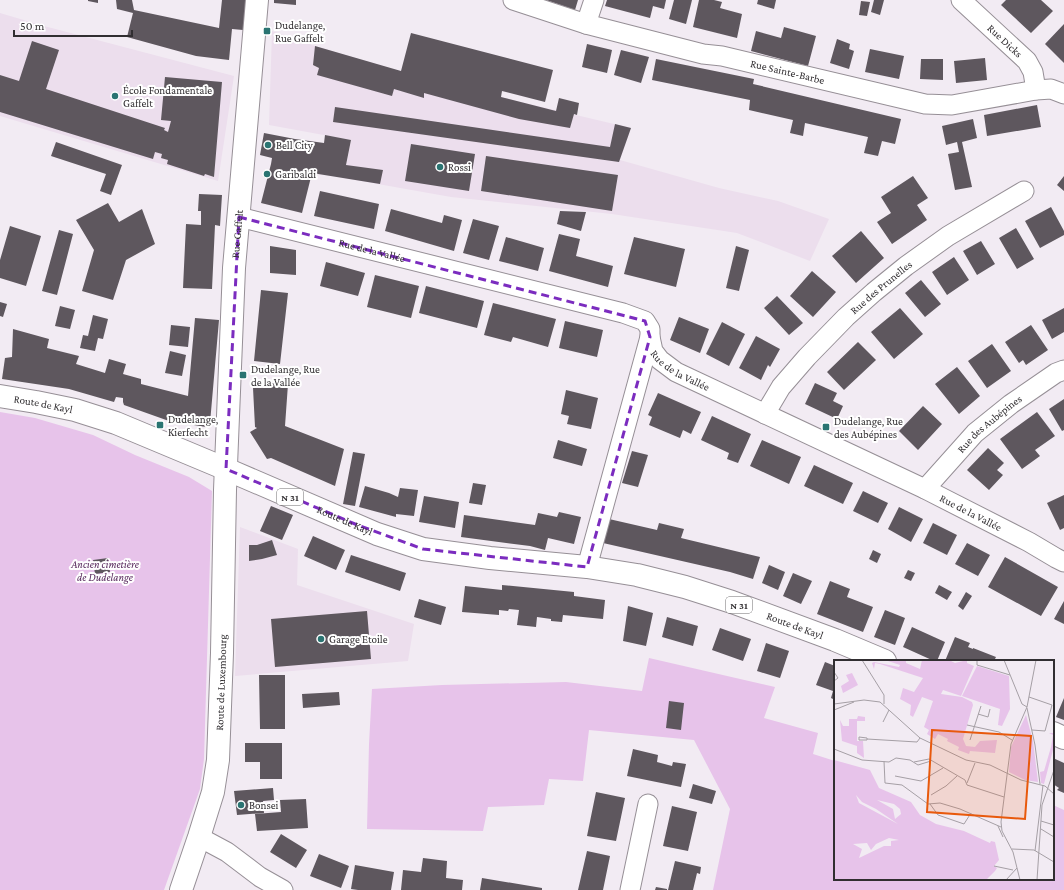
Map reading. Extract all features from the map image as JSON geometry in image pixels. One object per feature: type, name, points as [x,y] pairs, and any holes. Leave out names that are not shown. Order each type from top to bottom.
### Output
[{"type":"main road","name":"Rue Gaffelt","points":[[226,469],[234,268],[257,0]]},
{"type":"main road","name":"Route de Kayl","points":[[0,396],[75,410],[116,423],[377,534],[423,549],[490,558],[587,567],[637,575],[685,587],[732,602],[835,640],[883,660]]},
{"type":"main road","name":"Route de Luxembourg","points":[[181,890],[213,792],[218,760],[226,469]]},
{"type":"main road","points":[[1054,733],[1064,738]]},
{"type":"street","name":"Rue Sainte-Barbe","points":[[513,0],[586,24],[703,54],[722,56],[925,104],[952,105],[1036,90],[1051,89],[1064,94]]},
{"type":"street","points":[[586,24],[594,0]]},
{"type":"street","name":"Rue Dicks","points":[[961,0],[1027,61],[1032,72],[1036,90]]},
{"type":"street","name":"Rue des Prunelles","points":[[765,414],[781,387],[807,357],[846,317],[874,292],[906,266],[948,236],[1024,191]]},
{"type":"street","name":"Rue de la Vallée","points":[[239,217],[623,313],[645,321],[650,329],[653,351],[660,360],[676,372],[925,489],[1029,542],[1064,562]]},
{"type":"street","points":[[587,567],[650,337]]},
{"type":"street","name":"Rue des Aubépines","points":[[925,489],[975,433],[1011,404],[1064,370]]},
{"type":"street","name":"Rue de la Vallée","points":[[1029,542],[1064,550]]},
{"type":"street","points":[[630,890],[648,804]]},
{"type":"street","points":[[199,837],[227,852],[260,877],[283,890]]},
{"type":"highlighted area","points":[[239,217],[645,321],[650,337],[587,567],[423,549],[355,524],[226,469]]},
{"type":"shaded area","name":"École Fondamentale Gaffelt","points":[[0,13],[234,76],[218,181],[0,116]]},
{"type":"shaded area","points":[[272,31],[315,46],[399,71],[631,128],[620,160],[719,188],[778,201],[829,219],[810,261],[737,233],[612,214],[451,197],[344,178],[351,140],[269,125]]},
{"type":"shaded area","points":[[240,527],[298,549],[297,585],[414,624],[408,661],[235,676]]},
{"type":"green space","name":"Ancien cimetière de Dudelange","points":[[0,412],[35,418],[93,435],[135,455],[189,477],[212,491],[204,759],[200,789],[164,890],[0,890]]},
{"type":"green space","points":[[649,658],[775,687],[764,718],[818,733],[813,754],[834,761],[834,880],[1054,880],[1054,805],[1064,810],[1064,890],[713,890],[730,809],[694,740],[589,730],[583,781],[549,779],[544,805],[488,807],[483,831],[367,829],[372,689],[442,685],[566,682],[642,691]]},
{"type":"building","points":[[98,0],[98,3],[88,1]]},
{"type":"building","points":[[116,0],[132,0],[134,10],[219,28],[222,0],[246,0],[243,30],[232,29],[229,60],[196,56],[127,37],[133,13],[117,9]]},
{"type":"building","points":[[274,0],[296,0],[296,5],[274,3]]},
{"type":"building","points":[[546,0],[578,0],[575,10]]},
{"type":"building","points":[[607,0],[666,0],[664,9],[653,6],[650,18],[605,6]]},
{"type":"building","points":[[674,0],[692,0],[686,24],[669,19]]},
{"type":"building","points":[[699,0],[714,0],[722,2],[720,8],[742,14],[737,38],[693,27]]},
{"type":"building","points":[[758,0],[776,0],[774,9],[757,4]]},
{"type":"building","points":[[874,0],[884,0],[880,15],[871,12]]},
{"type":"building","points":[[1006,0],[1041,0],[1053,11],[1031,33],[1001,5]]},
{"type":"building","points":[[861,1],[870,2],[867,16],[859,15]]},
{"type":"building","points":[[1064,24],[1064,63],[1045,44]]},
{"type":"building","points":[[784,27],[816,36],[808,66],[751,51],[756,31],[781,38]]},
{"type":"building","points":[[411,33],[553,70],[545,102],[502,91],[501,97],[556,111],[559,98],[579,103],[577,115],[574,114],[570,128],[519,119],[424,93],[424,98],[394,89],[392,96],[317,75],[319,68],[313,65],[315,46],[401,71]]},
{"type":"building","points":[[837,39],[850,44],[849,49],[854,51],[849,69],[830,63]]},
{"type":"building","points":[[32,41],[59,50],[46,89],[165,128],[164,130],[168,132],[171,121],[161,120],[165,77],[222,82],[214,177],[205,174],[204,176],[167,164],[168,160],[161,158],[162,154],[155,152],[153,159],[0,112],[0,75],[19,81]]},
{"type":"building","points":[[587,44],[612,50],[607,73],[582,67]]},
{"type":"building","points":[[870,49],[904,56],[899,79],[865,72]]},
{"type":"building","points":[[621,50],[649,57],[641,83],[614,75]]},
{"type":"building","points":[[985,58],[987,80],[956,83],[954,61]]},
{"type":"building","points":[[656,59],[754,79],[753,84],[901,119],[895,144],[882,141],[878,156],[864,153],[868,137],[805,123],[803,136],[790,133],[793,120],[749,110],[750,100],[652,80]]},
{"type":"building","points":[[921,59],[943,59],[943,80],[920,79]]},
{"type":"building","points":[[1037,105],[1041,127],[987,136],[984,115]]},
{"type":"building","points":[[335,107],[610,147],[615,124],[631,128],[619,162],[333,122]]},
{"type":"building","points":[[973,119],[977,138],[962,142],[972,187],[955,190],[948,154],[959,152],[957,142],[946,145],[942,126]]},
{"type":"building","points":[[264,133],[324,143],[325,135],[351,140],[346,165],[383,170],[380,184],[312,173],[302,213],[261,203],[272,158],[260,155]]},
{"type":"building","points":[[56,142],[122,165],[111,195],[100,191],[106,174],[51,156]]},
{"type":"building","name":"Rossi","points":[[411,144],[475,154],[469,191],[405,181]]},
{"type":"building","points":[[486,156],[618,175],[612,211],[481,191]]},
{"type":"building","points":[[913,176],[928,198],[917,205],[927,220],[892,244],[877,222],[891,213],[881,197]]},
{"type":"building","points":[[1064,176],[1064,191],[1057,185]]},
{"type":"building","points":[[320,191],[379,204],[374,229],[314,216]]},
{"type":"building","points":[[199,194],[222,195],[220,226],[215,225],[212,289],[183,288],[186,224],[201,225],[201,211],[198,211]]},
{"type":"building","points":[[108,203],[119,222],[142,209],[155,244],[126,260],[113,300],[82,291],[94,250],[76,220]]},
{"type":"building","points":[[1051,207],[1064,231],[1064,235],[1040,248],[1025,221]]},
{"type":"building","points":[[391,209],[442,223],[444,215],[462,220],[454,251],[385,231]]},
{"type":"building","points":[[560,211],[586,212],[581,231],[557,224]]},
{"type":"building","points":[[473,219],[499,226],[489,260],[463,253]]},
{"type":"building","points":[[10,226],[41,236],[26,286],[0,278],[0,260]]},
{"type":"building","points":[[1016,228],[1034,259],[1017,269],[999,238]]},
{"type":"building","points":[[59,230],[73,234],[57,295],[42,291]]},
{"type":"building","points":[[861,231],[884,258],[856,283],[832,256]]},
{"type":"building","points":[[559,234],[580,239],[576,256],[613,266],[608,287],[549,271]]},
{"type":"building","points":[[506,237],[544,248],[538,271],[499,261]]},
{"type":"building","points":[[634,237],[685,249],[676,287],[624,274]]},
{"type":"building","points":[[981,241],[995,264],[977,275],[963,251]]},
{"type":"building","points":[[270,246],[296,250],[296,275],[270,273]]},
{"type":"building","points":[[736,246],[749,250],[739,291],[726,288]]},
{"type":"building","points":[[954,257],[969,280],[947,295],[932,272]]},
{"type":"building","points":[[326,262],[365,273],[358,296],[320,286]]},
{"type":"building","points":[[812,271],[836,292],[813,317],[790,296]]},
{"type":"building","points":[[375,275],[419,286],[411,318],[367,307]]},
{"type":"building","points":[[921,280],[941,304],[925,317],[905,293]]},
{"type":"building","points":[[426,286],[484,301],[477,328],[419,313]]},
{"type":"building","points":[[261,290],[288,293],[280,364],[254,361]]},
{"type":"building","points":[[777,296],[803,323],[789,335],[764,308]]},
{"type":"building","points":[[0,302],[7,304],[3,317],[0,316]]},
{"type":"building","points":[[493,303],[556,319],[548,347],[513,337],[511,342],[484,335]]},
{"type":"building","points":[[60,306],[75,310],[70,329],[55,326]]},
{"type":"building","points":[[900,308],[923,334],[894,359],[871,332]]},
{"type":"building","points":[[1064,308],[1064,332],[1052,339],[1042,320]]},
{"type":"building","points":[[93,315],[108,319],[103,339],[98,338],[95,351],[80,348],[83,335],[88,336]]},
{"type":"building","points":[[679,317],[709,329],[700,353],[670,340]]},
{"type":"building","points":[[195,318],[219,320],[210,423],[206,427],[169,421],[124,405],[123,398],[116,397],[114,402],[69,389],[2,379],[5,358],[12,357],[13,329],[49,339],[47,348],[79,356],[76,364],[105,373],[109,359],[126,364],[123,374],[141,379],[141,384],[188,396]]},
{"type":"building","points":[[565,321],[603,330],[597,357],[559,348]]},
{"type":"building","points":[[722,322],[745,334],[729,366],[706,354]]},
{"type":"building","points":[[171,325],[190,327],[188,347],[169,345]]},
{"type":"building","points":[[1031,325],[1048,350],[1026,365],[1023,360],[1019,363],[1005,342]]},
{"type":"building","points":[[756,336],[780,349],[770,367],[768,365],[761,380],[739,368]]},
{"type":"building","points":[[858,342],[876,360],[844,390],[827,372]]},
{"type":"building","points":[[992,344],[1011,371],[987,388],[968,361]]},
{"type":"building","points":[[170,351],[186,355],[182,376],[165,373]]},
{"type":"building","points":[[957,367],[980,396],[959,414],[935,384]]},
{"type":"building","points":[[269,383],[288,384],[285,426],[344,449],[335,486],[271,458],[267,459],[250,432],[257,428],[255,427],[253,388],[270,388]]},
{"type":"building","points":[[815,383],[837,393],[833,401],[843,406],[837,419],[805,404]]},
{"type":"building","points":[[566,390],[598,398],[591,429],[567,424],[569,416],[561,414]]},
{"type":"building","points":[[658,393],[701,412],[691,434],[683,430],[680,438],[649,425],[652,417],[648,415]]},
{"type":"building","points":[[1064,399],[1064,430],[1062,431],[1049,409]]},
{"type":"building","points":[[923,406],[942,424],[918,450],[899,431]]},
{"type":"building","points":[[1037,412],[1055,436],[1035,450],[1040,456],[1022,469],[1000,439]]},
{"type":"building","points":[[712,416],[751,434],[738,463],[727,459],[729,453],[701,440]]},
{"type":"building","points":[[558,440],[587,449],[582,466],[553,458]]},
{"type":"building","points":[[762,440],[801,457],[789,484],[750,466]]},
{"type":"building","points":[[988,448],[1004,463],[997,470],[1003,475],[989,490],[967,470]]},
{"type":"building","points":[[632,451],[648,455],[638,487],[622,483]]},
{"type":"building","points":[[353,452],[365,454],[355,506],[343,504]]},
{"type":"building","points":[[814,465],[853,483],[843,504],[804,486]]},
{"type":"building","points":[[473,483],[486,485],[482,505],[469,503]]},
{"type":"building","points":[[365,486],[398,497],[400,488],[418,490],[414,516],[396,514],[396,517],[359,507]]},
{"type":"building","points":[[863,491],[888,503],[878,523],[853,511]]},
{"type":"building","points":[[1064,495],[1064,528],[1060,530],[1047,503]]},
{"type":"building","points":[[424,496],[459,502],[455,528],[419,522]]},
{"type":"building","points":[[271,506],[293,515],[282,540],[260,531]]},
{"type":"building","points":[[899,507],[923,519],[911,542],[888,529]]},
{"type":"building","points":[[559,512],[581,517],[574,544],[548,538],[545,550],[530,546],[461,537],[464,515],[535,525],[538,513],[557,517]]},
{"type":"building","points":[[609,519],[657,530],[659,523],[684,529],[681,538],[760,557],[753,579],[730,572],[603,543]]},
{"type":"building","points":[[933,523],[957,535],[947,555],[923,543]]},
{"type":"building","points":[[313,536],[345,550],[336,570],[304,556]]},
{"type":"building","points":[[272,540],[277,555],[249,561],[249,545],[257,545]]},
{"type":"building","points":[[967,543],[990,555],[978,576],[955,564]]},
{"type":"building","points":[[873,550],[881,554],[877,563],[869,559]]},
{"type":"building","points":[[351,555],[406,573],[400,591],[345,572]]},
{"type":"building","points":[[1005,557],[1058,587],[1041,616],[988,587]]},
{"type":"building","points":[[108,558],[110,572],[95,574],[93,560]]},
{"type":"building","points":[[769,565],[785,572],[778,590],[762,583]]},
{"type":"building","points":[[908,570],[915,573],[911,581],[904,578]]},
{"type":"building","points":[[793,573],[812,581],[801,604],[783,596]]},
{"type":"building","points":[[830,581],[850,589],[847,597],[873,607],[863,632],[817,614]]},
{"type":"building","points":[[502,585],[574,592],[574,596],[605,600],[603,619],[563,615],[562,622],[537,617],[536,627],[517,625],[519,610],[499,610],[499,615],[462,612],[465,586],[502,590]]},
{"type":"building","points":[[939,585],[952,592],[947,600],[935,593]]},
{"type":"building","points":[[966,592],[972,596],[963,610],[958,606]]},
{"type":"building","points":[[419,599],[446,607],[441,625],[414,617]]},
{"type":"building","points":[[1064,601],[1064,624],[1054,619]]},
{"type":"building","points":[[628,606],[653,613],[646,646],[623,641]]},
{"type":"building","points":[[885,610],[905,618],[895,645],[874,637]]},
{"type":"building","name":"Garage Etoile","points":[[367,611],[371,659],[275,667],[271,619]]},
{"type":"building","points":[[667,617],[698,626],[693,646],[662,637]]},
{"type":"building","points":[[912,627],[945,642],[937,660],[932,660],[903,647]]},
{"type":"building","points":[[720,628],[751,639],[743,661],[712,650]]},
{"type":"building","points":[[955,637],[970,643],[968,647],[996,657],[994,660],[945,660]]},
{"type":"building","points":[[766,643],[789,651],[780,678],[757,671]]},
{"type":"building","points":[[825,662],[834,666],[834,700],[831,698],[833,691],[816,685]]},
{"type":"building","points":[[259,675],[285,675],[285,729],[260,729]]},
{"type":"building","points":[[339,692],[340,705],[303,708],[302,694]]},
{"type":"building","points":[[1064,698],[1064,720],[1056,717]]},
{"type":"building","points":[[669,701],[684,703],[681,730],[666,728]]},
{"type":"building","points":[[245,743],[282,743],[282,779],[260,779],[260,762],[245,762]]},
{"type":"building","points":[[633,749],[658,755],[657,762],[672,766],[673,762],[686,764],[681,787],[627,776]]},
{"type":"building","points":[[1054,758],[1064,763],[1064,793],[1057,790],[1059,788],[1054,785]]},
{"type":"building","points":[[693,784],[716,791],[712,804],[689,798]]},
{"type":"building","points":[[273,788],[274,800],[263,801],[264,813],[237,815],[234,791]]},
{"type":"building","points":[[596,792],[625,798],[616,841],[587,836]]},
{"type":"building","points":[[306,799],[308,828],[257,831],[255,814],[281,812],[280,800]]},
{"type":"building","points":[[672,806],[697,812],[688,851],[663,846]]},
{"type":"building","points":[[281,834],[307,850],[296,868],[270,852]]},
{"type":"building","points":[[587,851],[610,856],[603,890],[578,890]]},
{"type":"building","points":[[319,854],[349,866],[341,888],[310,876]]},
{"type":"building","points":[[423,858],[447,861],[446,878],[463,880],[462,890],[401,890],[403,870],[421,872]]},
{"type":"building","points":[[675,861],[701,867],[700,874],[697,873],[693,890],[668,890]]},
{"type":"building","points":[[355,865],[394,872],[391,890],[351,889]]},
{"type":"building","points":[[482,878],[542,888],[542,890],[480,890]]},
{"type":"building","points":[[656,887],[667,889],[667,890],[655,890]]},
{"type":"place","name":"Dudelange, Rue Gaffelt","points":[[267,31]]},
{"type":"place","name":"École Fondamentale Gaffelt","points":[[115,96]]},
{"type":"place","name":"Bell City","points":[[268,145]]},
{"type":"place","name":"Rossi","points":[[440,167]]},
{"type":"place","name":"Garibaldi","points":[[267,174]]},
{"type":"place","name":"Dudelange, Rue de la Vallée","points":[[243,375]]},
{"type":"place","name":"Dudelange, Kierfecht","points":[[160,425]]},
{"type":"place","name":"Dudelange, Rue des Aubépines","points":[[826,427]]},
{"type":"place","name":"Garage Etoile","points":[[321,639]]},
{"type":"place","name":"Bonsei","points":[[241,805]]}]
